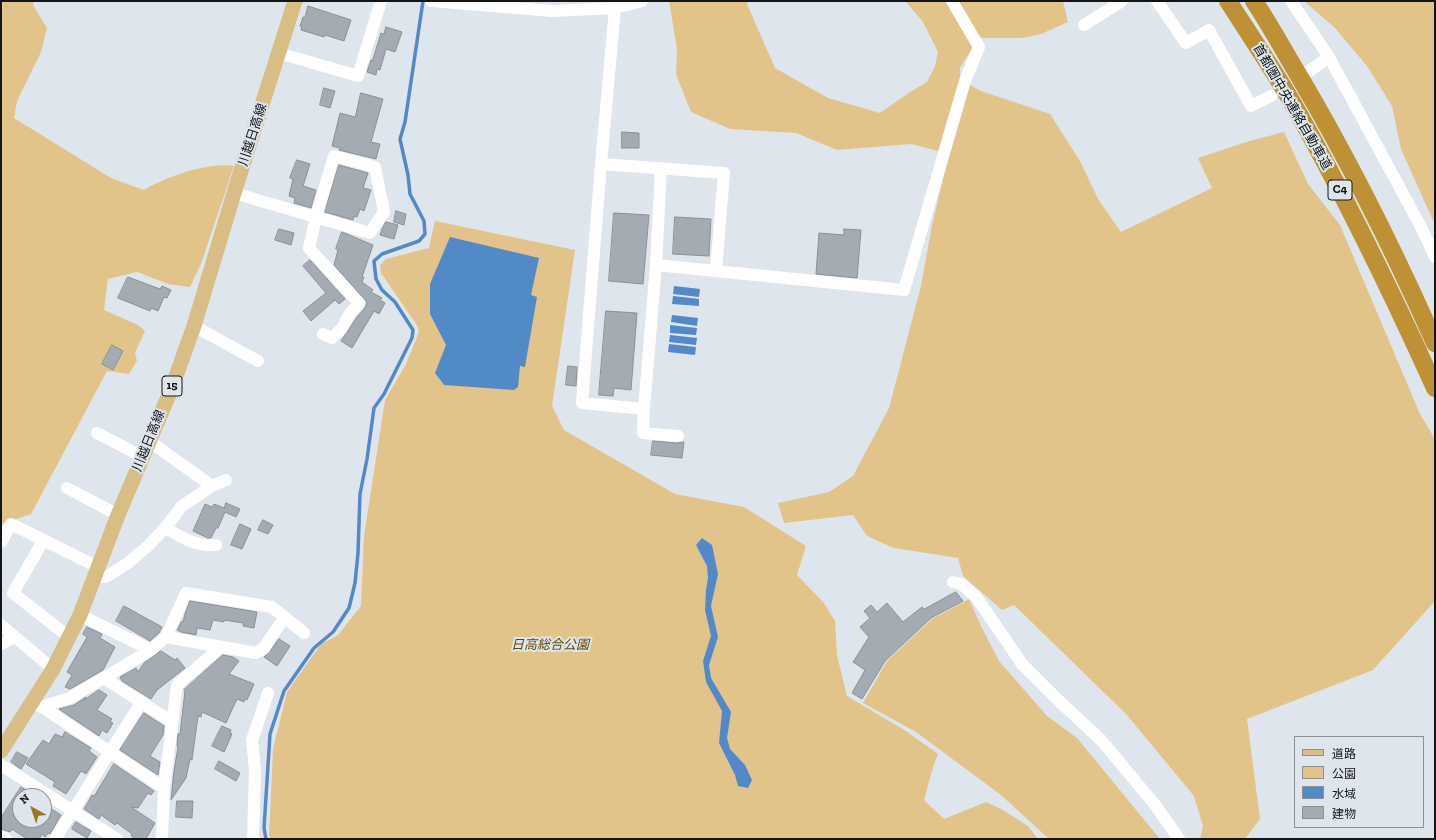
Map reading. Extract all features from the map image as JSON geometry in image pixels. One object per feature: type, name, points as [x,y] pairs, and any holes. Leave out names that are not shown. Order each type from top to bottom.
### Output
[{"type":"highway","name":"首都圏中央連絡自動車道","points":[[1228,1],[1295,108],[1338,188],[1381,270],[1435,388]]},
{"type":"highway","name":"首都圏中央連絡自動車道","points":[[1254,1],[1314,100],[1357,179],[1398,261],[1435,343]]},
{"type":"main road","name":"川越日高線","points":[[1,751],[37,704],[80,615],[118,515],[171,390],[194,326],[234,193],[295,1]]},
{"type":"street","points":[[279,53],[358,76],[380,1]]},
{"type":"street","points":[[431,1],[552,11],[615,8],[642,1]]},
{"type":"street","points":[[656,265],[904,290],[965,81],[979,46],[952,1]]},
{"type":"street","points":[[1084,25],[1122,1]]},
{"type":"street","points":[[1157,1],[1186,43],[1209,30],[1251,106],[1271,96]]},
{"type":"street","points":[[1291,1],[1329,57],[1421,227],[1435,257]]},
{"type":"street","points":[[615,8],[582,403],[644,408]]},
{"type":"street","points":[[1308,72],[1329,57]]},
{"type":"street","points":[[234,193],[316,218],[370,234],[384,212],[375,167],[334,156],[316,218],[309,248],[359,303],[349,315],[342,328],[332,338],[323,334]]},
{"type":"street","points":[[601,164],[724,173],[716,271]]},
{"type":"street","points":[[661,168],[656,265],[643,433],[678,436]]},
{"type":"street","points":[[194,326],[258,361]]},
{"type":"street","points":[[97,433],[143,457]]},
{"type":"street","points":[[149,441],[212,486]]},
{"type":"street","points":[[1,542],[11,524],[106,577],[128,563],[148,546],[165,528],[182,506],[212,486],[226,480]]},
{"type":"street","points":[[67,488],[118,515]]},
{"type":"street","points":[[165,528],[190,542],[204,546],[216,545]]},
{"type":"street","points":[[43,541],[13,593],[69,637]]},
{"type":"street","points":[[953,582],[962,584],[977,598],[1022,664],[1058,700],[1102,740],[1156,806],[1179,839]]},
{"type":"street","points":[[37,704],[70,698],[151,650],[166,637],[186,593],[272,607],[304,633]]},
{"type":"street","points":[[80,615],[151,650]]},
{"type":"street","points":[[166,637],[256,653],[262,649],[285,617]]},
{"type":"street","points":[[1,625],[53,669]]},
{"type":"street","points":[[1,644],[15,637]]},
{"type":"street","points":[[162,839],[164,788],[177,685],[221,647]]},
{"type":"street","points":[[104,678],[172,722]]},
{"type":"street","points":[[253,839],[255,770],[252,740],[268,693]]},
{"type":"street","points":[[55,839],[141,703]]},
{"type":"street","points":[[37,704],[164,788]]},
{"type":"street","points":[[1,765],[117,839]]},
{"type":"street","points":[[1,836],[6,839]]},
{"type":"green space","points":[[1,1],[34,1],[33,5],[47,28],[41,52],[17,101],[14,118],[111,178],[144,190],[164,180],[200,168],[224,165],[234,166],[201,264],[190,287],[168,284],[137,272],[108,279],[104,310],[138,325],[145,331],[135,353],[137,361],[129,374],[107,371],[31,514],[1,524]]},
{"type":"green space","points":[[669,1],[749,1],[747,4],[775,68],[828,98],[880,113],[927,82],[935,66],[938,52],[923,22],[907,3],[907,1],[1063,1],[1068,22],[1041,34],[1022,38],[978,38],[960,68],[960,80],[981,91],[1050,114],[1080,161],[1098,199],[1121,232],[1212,188],[1198,158],[1246,142],[1284,132],[1308,184],[1340,225],[1420,414],[1435,439],[1435,601],[1373,670],[1247,719],[1260,819],[1245,839],[1200,839],[1203,826],[1194,796],[1126,714],[1014,605],[1002,610],[963,576],[958,558],[894,548],[867,536],[853,515],[784,523],[778,503],[829,492],[853,476],[889,408],[921,286],[932,225],[949,154],[911,144],[837,150],[796,133],[730,129],[691,112],[676,74],[677,49]]},
{"type":"green space","points":[[1304,1],[1435,1],[1435,225],[1401,149],[1392,106],[1367,66],[1335,28]]},
{"type":"green space","name":"日高総合公園","points":[[435,221],[575,250],[552,406],[564,430],[675,494],[744,507],[806,546],[797,575],[824,603],[835,621],[837,655],[847,696],[906,731],[938,754],[924,800],[944,819],[986,802],[1003,810],[1028,826],[1038,839],[271,839],[269,835],[273,749],[287,692],[321,644],[338,635],[361,606],[364,536],[385,400],[406,364],[419,332],[418,327],[381,273],[380,265],[386,259],[429,248]]},
{"type":"green space","points":[[969,599],[999,661],[1047,716],[1077,738],[1160,839],[1049,839],[1001,795],[916,732],[863,703],[887,661],[932,619]]},
{"type":"water","points":[[450,237],[539,258],[531,295],[537,297],[525,367],[520,366],[518,387],[514,390],[444,385],[435,373],[446,345],[430,314],[430,284]]},
{"type":"water","points":[[674,286],[700,289],[699,297],[673,294]]},
{"type":"water","points":[[673,296],[699,299],[699,306],[672,304]]},
{"type":"water","points":[[672,315],[698,318],[697,326],[671,322]]},
{"type":"water","points":[[670,325],[697,328],[696,335],[670,333]]},
{"type":"water","points":[[670,335],[697,338],[696,345],[669,342]]},
{"type":"water","points":[[669,344],[696,347],[695,355],[668,352]]},
{"type":"water","points":[[702,538],[712,545],[718,574],[711,606],[718,637],[709,665],[711,678],[731,712],[727,738],[730,749],[745,765],[752,780],[748,788],[738,786],[735,775],[719,743],[722,711],[706,682],[703,661],[711,636],[705,610],[708,578],[707,566],[696,545]]},
{"type":"building","points":[[308,6],[351,20],[344,41],[301,30],[302,26],[300,26],[303,17],[305,17]]},
{"type":"building","points":[[386,27],[402,32],[395,52],[386,49],[380,70],[377,69],[376,75],[367,72],[381,33],[384,34]]},
{"type":"building","points":[[324,88],[335,91],[330,108],[320,105]]},
{"type":"building","points":[[361,93],[383,99],[371,142],[380,144],[376,159],[339,150],[340,148],[332,146],[340,113],[355,117]]},
{"type":"building","points":[[622,132],[639,133],[639,148],[622,148]]},
{"type":"building","points":[[297,160],[310,164],[303,186],[316,190],[311,208],[294,203],[295,198],[289,196],[293,179],[290,178]]},
{"type":"building","points":[[339,165],[368,173],[363,188],[371,190],[364,211],[360,209],[357,217],[354,216],[353,220],[325,212]]},
{"type":"building","points":[[396,211],[406,214],[404,225],[394,222]]},
{"type":"building","points":[[614,213],[649,215],[643,284],[609,281]]},
{"type":"building","points":[[675,217],[711,219],[709,256],[673,254]]},
{"type":"building","points":[[386,222],[398,225],[394,239],[380,235]]},
{"type":"building","points":[[279,229],[294,233],[291,245],[275,240]]},
{"type":"building","points":[[844,229],[861,230],[857,278],[816,274],[819,233],[844,235]]},
{"type":"building","points":[[342,232],[373,245],[362,277],[364,277],[362,282],[373,290],[371,292],[382,298],[380,300],[385,303],[379,314],[374,311],[352,348],[341,341],[365,308],[367,302],[334,265],[338,250],[336,249]]},
{"type":"building","points":[[310,260],[345,299],[339,304],[335,300],[311,321],[303,311],[326,293],[303,266]]},
{"type":"building","points":[[128,277],[160,289],[162,286],[171,290],[167,298],[164,297],[158,311],[151,308],[150,311],[118,298]]},
{"type":"building","points":[[606,311],[637,313],[631,390],[614,388],[613,396],[599,395]]},
{"type":"building","points":[[112,345],[123,351],[113,370],[102,364]]},
{"type":"building","points":[[568,366],[577,367],[576,386],[566,385]]},
{"type":"building","points":[[653,441],[677,443],[684,442],[682,458],[651,455]]},
{"type":"building","points":[[226,503],[240,509],[236,517],[225,512],[218,528],[216,528],[211,538],[193,531],[205,504],[212,507],[214,504],[224,508]]},
{"type":"building","points":[[263,520],[273,525],[268,534],[258,530]]},
{"type":"building","points":[[240,524],[251,529],[242,549],[231,545]]},
{"type":"building","points":[[956,592],[963,601],[931,618],[885,661],[862,699],[852,693],[865,670],[853,662],[869,637],[860,627],[870,618],[864,611],[871,605],[877,612],[887,603],[903,622],[922,607],[924,609]]},
{"type":"building","points":[[190,601],[257,612],[254,628],[243,626],[243,623],[213,620],[210,630],[197,628],[196,635],[181,632],[177,630],[182,621],[183,622]]},
{"type":"building","points":[[124,606],[162,627],[159,633],[150,641],[116,621]]},
{"type":"building","points":[[87,627],[102,634],[100,638],[115,647],[103,670],[70,689],[65,687],[72,675],[67,672],[87,637],[83,634]]},
{"type":"building","points":[[279,639],[290,646],[277,666],[264,657],[269,653]]},
{"type":"building","points":[[161,651],[175,660],[177,658],[185,668],[157,690],[151,699],[122,681],[120,677],[136,668],[138,672],[144,663]]},
{"type":"building","points":[[223,655],[233,657],[239,661],[229,674],[254,684],[247,700],[245,699],[244,702],[237,699],[226,723],[202,712],[201,717],[198,716],[192,760],[190,759],[186,778],[171,800],[184,690]]},
{"type":"building","points":[[99,690],[107,695],[97,710],[112,719],[110,722],[113,723],[107,733],[102,730],[99,736],[59,709],[74,705]]},
{"type":"building","points":[[144,713],[164,726],[163,735],[150,756],[160,762],[158,775],[120,750]]},
{"type":"building","points":[[222,726],[231,730],[230,733],[232,734],[224,752],[212,746]]},
{"type":"building","points":[[65,732],[91,748],[89,751],[97,757],[86,774],[81,771],[66,794],[53,786],[55,782],[26,764],[43,740],[49,744],[55,734],[62,737]]},
{"type":"building","points":[[17,752],[28,758],[21,769],[11,762]]},
{"type":"building","points":[[219,761],[240,773],[236,781],[215,769]]},
{"type":"building","points":[[114,764],[154,791],[151,795],[148,793],[138,808],[131,807],[155,823],[146,839],[136,839],[131,836],[132,834],[117,823],[115,825],[101,815],[99,819],[84,809]]},
{"type":"building","points":[[12,801],[12,828],[52,828],[52,809],[61,815],[50,834],[48,833],[45,837],[42,834],[39,839],[27,839],[12,829],[10,832],[1,829],[1,818]]},
{"type":"building","points":[[177,801],[193,801],[192,818],[176,817]]},
{"type":"building","points":[[76,822],[91,831],[87,838],[72,829]]},
{"type":"waterway","points":[[266,839],[264,828],[270,734],[284,691],[314,648],[333,632],[349,608],[355,583],[358,553],[360,494],[367,459],[374,408],[384,394],[412,338],[413,330],[395,302],[382,290],[376,279],[374,261],[382,254],[419,241],[425,234],[424,221],[410,194],[408,175],[400,139],[405,122],[423,1]]}]
